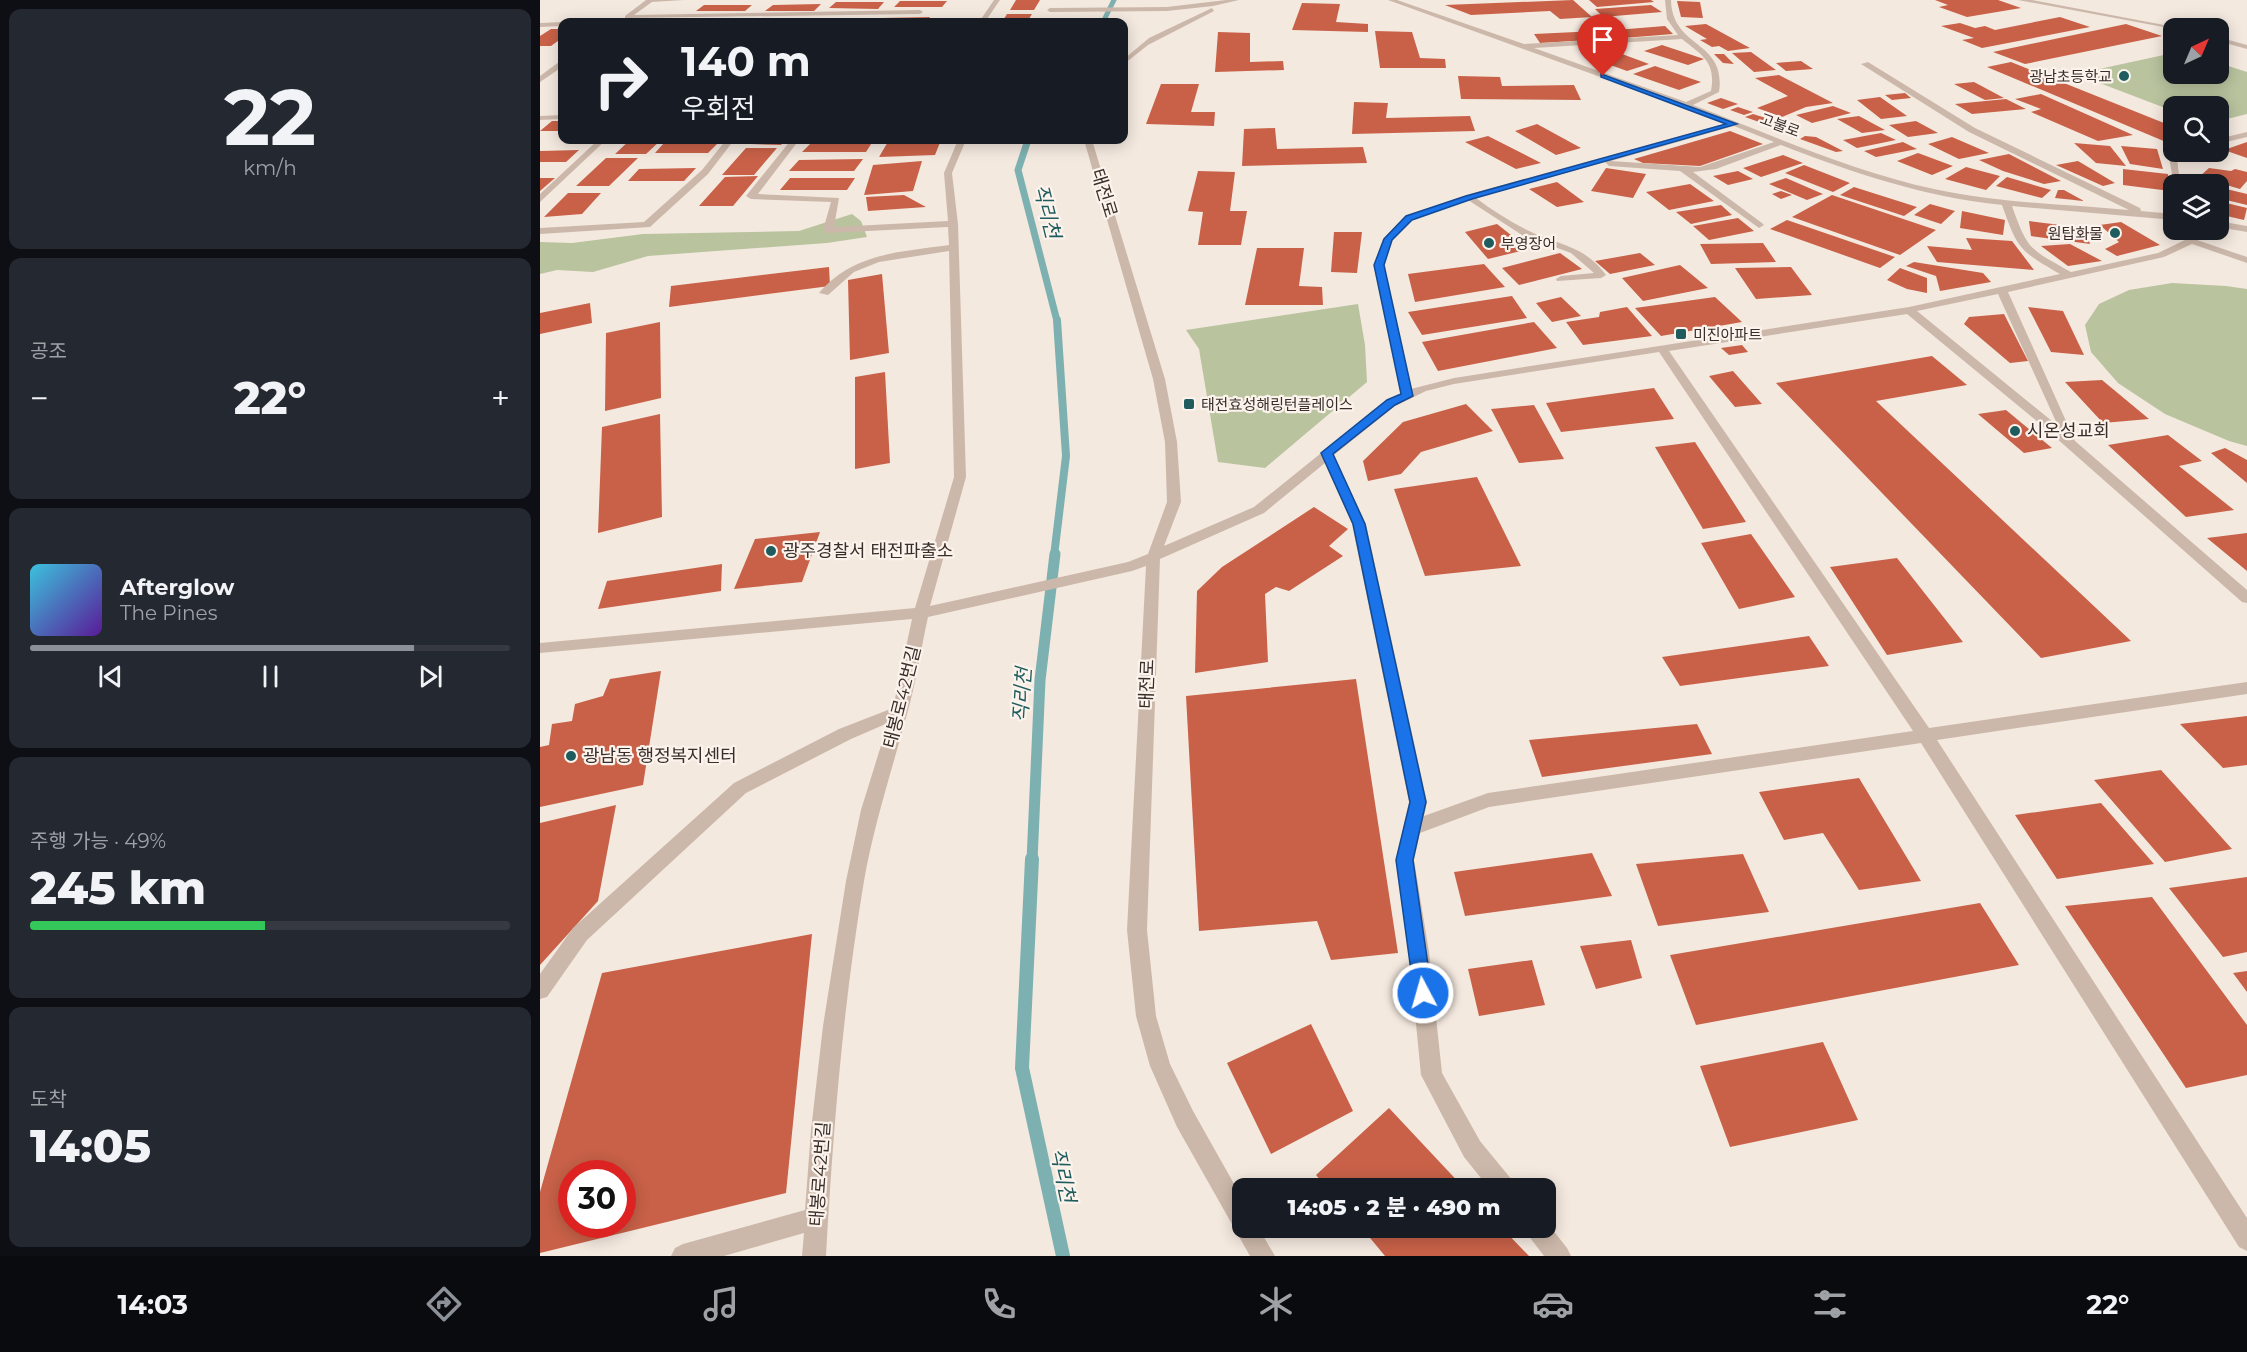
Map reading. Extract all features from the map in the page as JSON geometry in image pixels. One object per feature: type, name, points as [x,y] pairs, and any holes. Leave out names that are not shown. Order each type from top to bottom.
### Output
[{"type":"street","points":[[627,17],[650,0],[681,0]]},
{"type":"street","points":[[985,18],[997,0]]},
{"type":"street","points":[[1060,0],[1048,13],[1070,10],[1173,10],[1212,6],[1237,0]]},
{"type":"street","points":[[1171,0],[1173,10],[1171,18]]},
{"type":"street","points":[[1145,44],[1190,20],[1237,0]]},
{"type":"street","name":"고불로","points":[[1391,0],[1686,105],[1781,142],[1907,185],[2006,203],[2163,216]]},
{"type":"street","points":[[1668,0],[1669,18],[1685,37],[1714,62],[1719,80],[1715,92],[1686,105]]},
{"type":"street","points":[[2021,0],[2163,25]]},
{"type":"street","points":[[627,17],[920,12]]},
{"type":"street","points":[[540,25],[558,24]]},
{"type":"street","points":[[1128,59],[1164,27]]},
{"type":"street","points":[[1520,46],[1685,37]]},
{"type":"street","points":[[2229,42],[2247,47]]},
{"type":"street","points":[[1865,64],[1972,130],[2145,214]]},
{"type":"street","points":[[540,80],[558,67]]},
{"type":"street","points":[[540,73],[558,72]]},
{"type":"street","points":[[540,118],[558,117]]},
{"type":"street","points":[[1407,396],[1379,265],[1388,239],[1409,218],[1469,197],[1734,124]]},
{"type":"street","points":[[2229,139],[2247,134]]},
{"type":"street","points":[[1599,162],[1683,169],[1713,167],[1781,142]]},
{"type":"street","points":[[540,199],[598,144]]},
{"type":"street","points":[[540,231],[550,233],[647,225],[705,172],[727,144]]},
{"type":"street","points":[[792,144],[751,196],[836,200],[828,230],[953,224]]},
{"type":"street","name":"태봉로42번길","points":[[814,1256],[822,1130],[853,892],[870,810],[900,712],[921,613],[960,477],[953,224],[948,173],[960,144]]},
{"type":"street","name":"태전로","points":[[1089,144],[1156,368],[1171,442],[1173,502],[1153,558],[1137,930],[1146,1016],[1160,1066],[1185,1119],[1232,1203]]},
{"type":"street","points":[[1683,169],[1759,225]]},
{"type":"street","points":[[1469,197],[1528,234],[1573,249],[1588,258],[1601,275],[1560,279]]},
{"type":"street","points":[[2006,203],[2020,241],[2031,253],[2070,275]]},
{"type":"street","points":[[2229,226],[2247,229]]},
{"type":"street","points":[[540,648],[921,613],[1132,566],[1259,510],[1391,403],[1422,389],[1454,381],[1910,310],[2161,255],[2185,240]]},
{"type":"street","points":[[2204,240],[2247,260]]},
{"type":"street","points":[[824,293],[850,270],[877,259],[953,247]]},
{"type":"street","points":[[2002,290],[2072,444]]},
{"type":"street","points":[[1910,310],[2072,444],[2247,598]]},
{"type":"street","points":[[1662,349],[1924,734],[2247,1239]]},
{"type":"street","points":[[1327,453],[1359,524],[1418,802],[1405,860],[1419,952],[1432,1076],[1472,1149],[1496,1178]]},
{"type":"street","points":[[1412,828],[1488,800],[2247,688]]},
{"type":"street","points":[[540,990],[580,934],[740,788],[845,734],[900,712]]},
{"type":"street","points":[[683,1256],[817,1218]]},
{"type":"street","points":[[1252,1238],[1263,1256]]},
{"type":"street","points":[[1545,1238],[1559,1256]]},
{"type":"green space","points":[[2163,55],[2163,84],[2229,84],[2229,66],[2247,72],[2247,114],[2229,118],[2229,96],[2163,96],[2163,107],[2076,74]]},
{"type":"green space","points":[[852,214],[861,221],[867,237],[827,243],[648,256],[593,272],[557,270],[540,274],[540,242],[572,243],[643,234],[799,231]]},
{"type":"green space","points":[[2172,283],[2247,289],[2247,446],[2229,441],[2165,414],[2118,383],[2091,352],[2085,325],[2099,304],[2129,290]]},
{"type":"green space","points":[[1358,304],[1365,345],[1367,382],[1265,468],[1218,462],[1199,349],[1186,330]]},
{"type":"building","points":[[1016,0],[1040,0],[1034,10],[1010,10]]},
{"type":"building","points":[[1573,0],[1592,17],[1560,19],[1550,11],[1471,15],[1445,5]]},
{"type":"building","points":[[1589,0],[1651,0],[1654,2],[1597,7]]},
{"type":"building","points":[[1935,0],[1998,0],[2021,8],[1967,17],[1939,7],[1948,5]]},
{"type":"building","points":[[900,1],[947,1],[942,7],[894,7]]},
{"type":"building","points":[[1677,1],[1700,2],[1703,18],[1681,17]]},
{"type":"building","points":[[836,2],[884,2],[878,9],[829,8]]},
{"type":"building","points":[[1302,3],[1340,4],[1336,22],[1368,24],[1368,32],[1292,30]]},
{"type":"building","points":[[821,4],[814,11],[765,11],[773,5]]},
{"type":"building","points":[[704,5],[752,5],[745,11],[696,11]]},
{"type":"building","points":[[1651,5],[1662,12],[1603,17],[1595,9]]},
{"type":"building","points":[[1007,14],[1032,14],[1030,18],[1004,18]]},
{"type":"building","points":[[930,17],[929,18],[881,18]]},
{"type":"building","points":[[2060,17],[2090,27],[1982,48],[1962,40],[1974,38],[1941,26],[1960,23],[1975,28],[1985,26],[1995,30]]},
{"type":"building","points":[[1706,24],[1750,48],[1728,51],[1719,46],[1712,47],[1700,40],[1707,39],[1685,26]]},
{"type":"building","points":[[2126,24],[2162,36],[2025,64],[1993,52]]},
{"type":"building","points":[[1665,26],[1673,34],[1611,39],[1603,31]]},
{"type":"building","points":[[551,29],[558,29],[558,41],[551,46],[540,46],[540,36]]},
{"type":"building","points":[[1375,31],[1412,32],[1420,58],[1445,59],[1446,68],[1380,68]]},
{"type":"building","points":[[1597,31],[1606,39],[1540,43],[1534,34]]},
{"type":"building","points":[[1218,32],[1250,33],[1250,62],[1283,61],[1284,70],[1215,72]]},
{"type":"building","points":[[1662,45],[1704,59],[1688,65],[1644,51]]},
{"type":"building","points":[[1614,51],[1649,64],[1627,71],[1583,55],[1591,52]]},
{"type":"building","points":[[1751,52],[1776,70],[1754,72],[1732,53]]},
{"type":"building","points":[[1714,54],[1724,54],[1734,64],[1723,63]]},
{"type":"building","points":[[1801,61],[1813,69],[1786,71],[1776,63]]},
{"type":"building","points":[[2011,62],[2163,123],[2163,141],[1987,67]]},
{"type":"building","points":[[1655,66],[1701,82],[1679,90],[1633,74]]},
{"type":"building","points":[[1779,75],[1833,103],[1806,107],[1782,117],[1757,108],[1788,96],[1755,78]]},
{"type":"building","points":[[1458,76],[1500,77],[1502,86],[1574,85],[1581,100],[1461,99]]},
{"type":"building","points":[[1974,82],[2004,98],[1985,100],[1954,84]]},
{"type":"building","points":[[1161,84],[1199,84],[1191,112],[1215,112],[1214,126],[1146,124]]},
{"type":"building","points":[[1905,93],[1911,98],[1892,100],[1885,95]]},
{"type":"building","points":[[2041,94],[2133,135],[2098,141],[2031,112],[2041,109],[2015,99]]},
{"type":"building","points":[[1880,97],[1907,116],[1881,119],[1857,100]]},
{"type":"building","points":[[1721,98],[1738,104],[1723,109],[1707,103]]},
{"type":"building","points":[[2006,99],[2026,109],[1972,114],[1955,104]]},
{"type":"building","points":[[1354,102],[1388,103],[1386,118],[1470,116],[1475,131],[1352,134]]},
{"type":"building","points":[[1833,106],[1851,113],[1812,123],[1796,115]]},
{"type":"building","points":[[1738,107],[1753,112],[1744,115],[1730,110]]},
{"type":"building","points":[[1753,114],[1769,119],[1759,122],[1745,117]]},
{"type":"building","points":[[1859,116],[1885,130],[1862,133],[1837,119]]},
{"type":"building","points":[[1772,120],[1796,129],[1786,134],[1760,124]]},
{"type":"building","points":[[552,121],[558,121],[558,131],[540,131]]},
{"type":"building","points":[[1916,121],[1938,133],[1908,137],[1889,125]]},
{"type":"building","points":[[1537,124],[1581,148],[1556,155],[1515,131]]},
{"type":"building","points":[[1275,128],[1277,149],[1363,147],[1367,163],[1242,166],[1244,129]]},
{"type":"building","points":[[1730,131],[1763,144],[1700,166],[1643,163],[1634,159]]},
{"type":"building","points":[[1881,133],[1896,140],[1857,148],[1843,140]]},
{"type":"building","points":[[1488,136],[1541,163],[1516,169],[1465,142]]},
{"type":"building","points":[[1805,136],[1816,137],[1843,151],[1836,152],[1800,139]]},
{"type":"building","points":[[1952,137],[1989,153],[1959,159],[1928,144]]},
{"type":"building","points":[[1903,142],[1917,149],[1876,157],[1864,151]]},
{"type":"building","points":[[2247,142],[2247,158],[2229,152],[2229,148]]},
{"type":"building","points":[[2074,143],[2110,146],[2126,166],[2096,163]]},
{"type":"building","points":[[626,144],[657,144],[646,154],[615,154]]},
{"type":"building","points":[[663,144],[717,144],[708,153],[655,153]]},
{"type":"building","points":[[810,144],[871,144],[866,152],[802,152]]},
{"type":"building","points":[[887,144],[939,144],[935,155],[879,157]]},
{"type":"building","points":[[2121,146],[2157,149],[2163,169],[2130,164]]},
{"type":"building","points":[[746,148],[777,148],[754,175],[722,175]]},
{"type":"building","points":[[579,150],[566,162],[540,162],[540,151]]},
{"type":"building","points":[[1918,153],[1953,166],[1932,175],[1897,161]]},
{"type":"building","points":[[2009,154],[2061,181],[2044,184],[2003,171],[1979,160]]},
{"type":"building","points":[[1783,155],[1803,163],[1761,177],[1743,168]]},
{"type":"building","points":[[606,158],[638,158],[609,186],[576,186]]},
{"type":"building","points":[[863,159],[854,171],[789,171],[799,160]]},
{"type":"building","points":[[922,161],[913,191],[864,195],[873,165]]},
{"type":"building","points":[[2078,161],[2115,183],[2103,186],[2056,165]]},
{"type":"building","points":[[1804,165],[1850,183],[1833,192],[1785,173]]},
{"type":"building","points":[[1966,167],[2000,176],[1986,190],[1945,179]]},
{"type":"building","points":[[696,168],[684,181],[628,181],[639,169]]},
{"type":"building","points":[[1606,168],[1646,174],[1633,198],[1591,191]]},
{"type":"building","points":[[2209,168],[2231,171],[2235,169],[2247,172],[2247,181],[2240,189],[2229,186],[2229,174],[2202,174]]},
{"type":"building","points":[[2123,169],[2168,174],[2163,174],[2163,190],[2123,185]]},
{"type":"building","points":[[1198,171],[1235,172],[1230,211],[1247,211],[1241,245],[1198,245],[1203,212],[1188,211]]},
{"type":"building","points":[[1738,171],[1753,179],[1728,185],[1713,176]]},
{"type":"building","points":[[758,176],[733,206],[699,206],[725,177]]},
{"type":"building","points":[[2007,177],[2051,190],[2042,198],[1996,186]]},
{"type":"building","points":[[540,178],[555,178],[540,191]]},
{"type":"building","points":[[790,178],[855,178],[847,190],[780,190]]},
{"type":"building","points":[[1786,178],[1823,194],[1807,200],[1769,184]]},
{"type":"building","points":[[1557,182],[1584,202],[1557,207],[1529,189]]},
{"type":"building","points":[[1690,184],[1714,201],[1669,210],[1646,192]]},
{"type":"building","points":[[1854,187],[1917,207],[1904,216],[1840,195]]},
{"type":"building","points":[[2058,190],[2064,190],[2084,201],[2055,198]]},
{"type":"building","points":[[2229,190],[2247,194],[2247,205],[2229,201]]},
{"type":"building","points":[[1781,191],[1792,195],[1781,199],[1772,194]]},
{"type":"building","points":[[568,193],[601,193],[582,214],[544,217]]},
{"type":"building","points":[[904,195],[926,207],[868,211],[866,197]]},
{"type":"building","points":[[1832,195],[1936,230],[1900,255],[1792,217]]},
{"type":"building","points":[[1930,204],[1955,211],[1941,224],[1914,215]]},
{"type":"building","points":[[2229,204],[2247,208],[2244,220],[2229,217]]},
{"type":"building","points":[[1721,205],[1732,215],[1691,224],[1676,212]]},
{"type":"building","points":[[1962,211],[2005,220],[2003,235],[1960,228]]},
{"type":"building","points":[[1738,218],[1754,231],[1709,240],[1693,226]]},
{"type":"building","points":[[1787,220],[1895,257],[1880,268],[1770,229]]},
{"type":"building","points":[[2029,221],[2085,228],[2090,244],[2031,236]]},
{"type":"building","points":[[2121,222],[2160,245],[2117,256],[2105,249],[2119,242],[2100,225]]},
{"type":"building","points":[[1497,224],[1529,249],[1488,259],[1465,232]]},
{"type":"building","points":[[1334,232],[1362,232],[1357,273],[1331,272]]},
{"type":"building","points":[[1966,238],[2012,241],[2034,270],[1937,262],[1927,246],[1972,250]]},
{"type":"building","points":[[1763,243],[1776,262],[1711,264],[1700,244]]},
{"type":"building","points":[[2070,244],[2102,261],[2068,266],[2041,246]]},
{"type":"building","points":[[1257,248],[1304,248],[1299,286],[1322,287],[1323,305],[1245,305]]},
{"type":"building","points":[[1560,253],[1582,269],[1519,285],[1502,268]]},
{"type":"building","points":[[1640,253],[1655,265],[1610,274],[1595,261]]},
{"type":"building","points":[[1914,262],[1983,273],[1991,282],[1940,291],[1936,276],[1906,266]]},
{"type":"building","points":[[1484,264],[1505,287],[1415,302],[1408,274]]},
{"type":"building","points":[[1680,265],[1708,288],[1643,301],[1622,278]]},
{"type":"building","points":[[829,267],[830,286],[669,307],[671,286]]},
{"type":"building","points":[[1791,267],[1812,295],[1756,299],[1735,268]]},
{"type":"building","points":[[1900,268],[1927,278],[1927,293],[1907,289],[1887,280]]},
{"type":"building","points":[[882,274],[889,353],[850,360],[848,280]]},
{"type":"building","points":[[1512,296],[1527,318],[1422,335],[1408,312]]},
{"type":"building","points":[[1561,297],[1581,316],[1552,322],[1536,303]]},
{"type":"building","points":[[1715,297],[1742,322],[1661,336],[1635,308]]},
{"type":"building","points":[[590,303],[592,323],[540,334],[540,313]]},
{"type":"building","points":[[1627,307],[1652,336],[1583,345],[1566,322],[1599,317],[1600,312]]},
{"type":"building","points":[[2028,307],[2063,311],[2084,355],[2051,352]]},
{"type":"building","points":[[2004,314],[2028,361],[2010,363],[1964,324],[1969,317]]},
{"type":"building","points":[[660,322],[661,398],[605,411],[606,333]]},
{"type":"building","points":[[1534,322],[1557,348],[1438,371],[1422,342]]},
{"type":"building","points":[[1742,345],[1748,352],[1729,355],[1721,348]]},
{"type":"building","points":[[1932,356],[1967,385],[1876,401],[2131,641],[2041,658],[1776,383]]},
{"type":"building","points":[[1733,371],[1762,404],[1735,407],[1709,376]]},
{"type":"building","points":[[885,372],[890,463],[855,469],[855,377]]},
{"type":"building","points":[[2102,380],[2149,419],[2103,423],[2065,382]]},
{"type":"building","points":[[1654,388],[1674,419],[1561,432],[1546,403]]},
{"type":"building","points":[[1466,404],[1493,431],[1421,452],[1401,474],[1368,481],[1363,461],[1403,422]]},
{"type":"building","points":[[1534,405],[1564,459],[1519,463],[1491,409]]},
{"type":"building","name":"시온성교회","points":[[2006,410],[2052,448],[2024,453],[1978,414]]},
{"type":"building","points":[[660,414],[662,517],[598,533],[602,427]]},
{"type":"building","points":[[2168,435],[2202,461],[2179,466],[2234,510],[2186,517],[2108,445]]},
{"type":"building","points":[[1695,442],[1746,522],[1703,529],[1655,447]]},
{"type":"building","points":[[2225,448],[2247,460],[2247,483],[2211,453]]},
{"type":"building","points":[[1477,477],[1521,566],[1425,576],[1394,489]]},
{"type":"building","points":[[1314,507],[1348,529],[1329,546],[1343,556],[1289,591],[1276,587],[1265,594],[1268,662],[1195,673],[1197,591],[1222,567]]},
{"type":"building","points":[[820,532],[802,582],[734,589],[755,539]]},
{"type":"building","points":[[2247,533],[2247,571],[2207,538]]},
{"type":"building","points":[[1751,534],[1795,597],[1739,609],[1701,543]]},
{"type":"building","points":[[1897,558],[1963,642],[1887,655],[1830,567]]},
{"type":"building","points":[[722,564],[721,591],[598,609],[607,581]]},
{"type":"building","points":[[1809,636],[1829,666],[1680,686],[1662,657]]},
{"type":"building","points":[[661,671],[643,785],[540,807],[540,747],[549,745],[552,724],[572,721],[575,704],[603,696],[610,679]]},
{"type":"building","points":[[1356,679],[1398,953],[1331,960],[1317,921],[1199,931],[1186,696]]},
{"type":"building","points":[[2247,716],[2247,765],[2223,768],[2180,724]]},
{"type":"building","points":[[1697,724],[1712,754],[1542,777],[1529,740]]},
{"type":"building","points":[[2161,770],[2232,849],[2165,862],[2094,780]]},
{"type":"building","points":[[1859,778],[1921,881],[1859,890],[1823,833],[1784,840],[1759,792]]},
{"type":"building","points":[[2101,803],[2154,864],[2057,879],[2015,815]]},
{"type":"building","points":[[616,805],[598,901],[540,965],[540,823]]},
{"type":"building","points":[[1592,853],[1612,896],[1465,916],[1454,872]]},
{"type":"building","points":[[1743,854],[1769,912],[1658,926],[1636,864]]},
{"type":"building","points":[[2247,877],[2247,952],[2223,957],[2169,888]]},
{"type":"building","points":[[2152,897],[2247,1025],[2247,1075],[2186,1088],[2065,906]]},
{"type":"building","points":[[1980,903],[2019,965],[1696,1025],[1670,955]]},
{"type":"building","points":[[812,934],[786,1193],[636,1230],[636,1160],[558,1160],[558,1238],[602,1238],[540,1253],[540,1192],[602,973]]},
{"type":"building","points":[[1631,940],[1642,978],[1596,989],[1580,946]]},
{"type":"building","points":[[1532,960],[1545,1005],[1479,1016],[1468,969]]},
{"type":"building","points":[[2247,971],[2247,992],[2233,973]]},
{"type":"building","points":[[1311,1024],[1353,1111],[1271,1154],[1227,1063]]},
{"type":"building","points":[[1823,1042],[1858,1120],[1730,1147],[1700,1066]]},
{"type":"building","points":[[1389,1108],[1455,1178],[1319,1178],[1316,1175]]},
{"type":"building","points":[[1370,1238],[1512,1238],[1529,1256],[1385,1256]]},
{"type":"waterway","name":"직리천","points":[[1105,18],[1114,0]]},
{"type":"waterway","name":"직리천","points":[[1027,144],[1018,170],[1057,321]]},
{"type":"waterway","name":"직리천","points":[[1054,556],[1066,456],[1057,320]]},
{"type":"waterway","name":"직리천","points":[[1032,861],[1040,680],[1055,554]]},
{"type":"waterway","name":"직리천","points":[[1032,859],[1022,1068],[1063,1256]]},
{"type":"place","name":"광남초등학교","points":[[2124,76]]},
{"type":"place","name":"원탑화물","points":[[2115,233]]},
{"type":"place","name":"부영장어","points":[[1489,243]]},
{"type":"place","name":"미진아파트","points":[[1681,334]]},
{"type":"place","name":"태전효성해링턴플레이스","points":[[1189,404]]},
{"type":"place","name":"시온성교회","points":[[2015,431]]},
{"type":"place","name":"광주경찰서 태전파출소","points":[[771,551]]},
{"type":"place","name":"광남동 행정복지센터","points":[[571,756]]},
{"type":"route","points":[[1423,993],[1405,860],[1418,802],[1359,524],[1327,453],[1391,403],[1407,396],[1379,265],[1388,239],[1409,218],[1469,197],[1734,124],[1603,76]]}]
